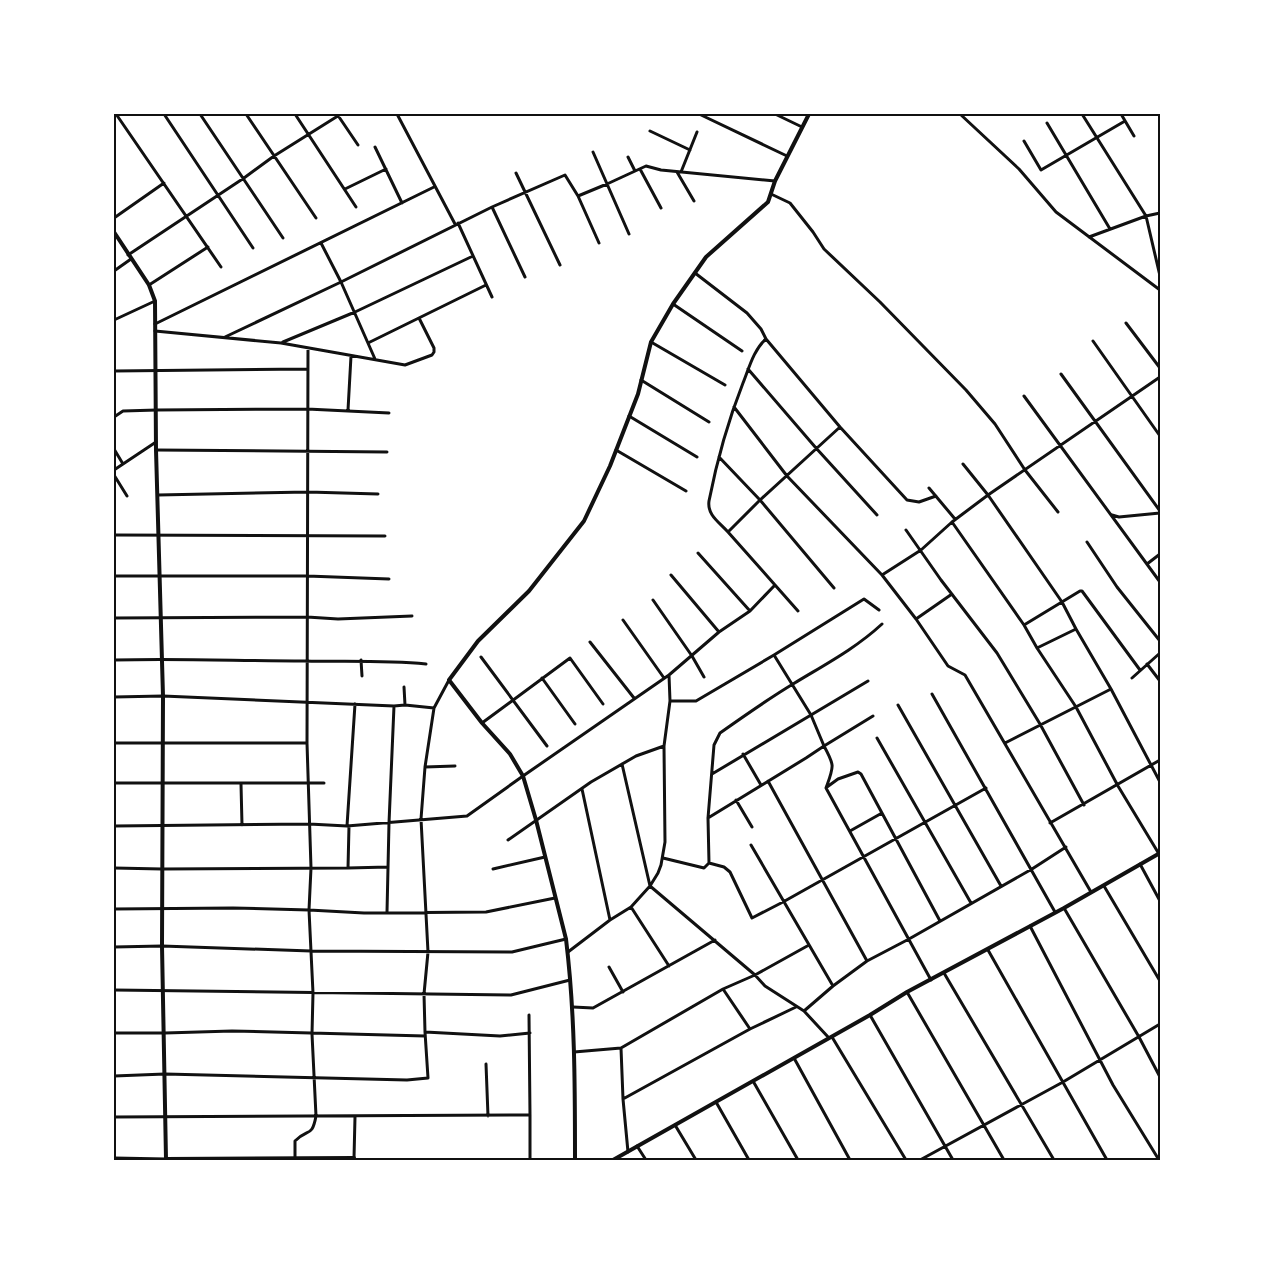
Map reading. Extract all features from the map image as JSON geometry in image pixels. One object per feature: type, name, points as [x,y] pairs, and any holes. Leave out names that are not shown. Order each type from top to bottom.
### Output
[{"type":"street","points":[[116,114],[221,267]]},
{"type":"street","points":[[164,114],[253,248]]},
{"type":"street","points":[[200,114],[283,238]]},
{"type":"street","points":[[246,114],[316,218]]},
{"type":"street","points":[[295,114],[356,207]]},
{"type":"street","points":[[128,255],[339,114],[358,145]]},
{"type":"street","points":[[398,114],[434,186],[457,224],[492,297]]},
{"type":"street","points":[[700,114],[788,156]]},
{"type":"street","points":[[775,114],[802,127]]},
{"type":"street","points":[[114,1076],[165,1074],[407,1080],[428,1078],[424,994],[428,952],[421,819],[425,766],[434,708],[449,680],[478,641],[529,591],[584,521],[629,416],[641,380],[650,342],[673,304],[706,257],[768,202],[775,180],[809,114]]},
{"type":"street","points":[[960,114],[1019,169],[1056,212],[1160,288]]},
{"type":"street","points":[[1082,114],[1146,216],[1160,276]]},
{"type":"street","points":[[1121,114],[1134,136]]},
{"type":"street","points":[[1024,141],[1041,170],[1125,121]]},
{"type":"street","points":[[1046,123],[1110,229]]},
{"type":"street","points":[[650,131],[690,150]]},
{"type":"street","points":[[679,171],[697,132]]},
{"type":"street","points":[[375,147],[402,203]]},
{"type":"street","points":[[593,152],[629,234]]},
{"type":"street","points":[[628,157],[635,171]]},
{"type":"street","points":[[578,196],[646,166],[661,170],[775,180]]},
{"type":"street","points":[[640,168],[660,208]]},
{"type":"street","points":[[345,189],[386,169]]},
{"type":"street","points":[[679,171],[694,201]]},
{"type":"street","points":[[516,172],[560,265]]},
{"type":"street","points":[[225,337],[492,207],[565,175],[578,196],[599,243]]},
{"type":"street","points":[[114,218],[164,183]]},
{"type":"street","points":[[155,324],[434,186]]},
{"type":"street","points":[[771,194],[790,203],[824,249],[880,302],[966,390],[995,424],[1025,470],[1058,512]]},
{"type":"street","points":[[492,207],[525,277]]},
{"type":"street","points":[[1088,237],[1160,212]]},
{"type":"street","points":[[114,232],[149,286],[155,301],[156,450],[162,618],[162,946],[166,1159]]},
{"type":"street","points":[[321,243],[341,282],[375,359]]},
{"type":"street","points":[[149,286],[208,247]]},
{"type":"street","points":[[280,343],[354,312],[473,256]]},
{"type":"street","points":[[114,271],[131,259]]},
{"type":"street","points":[[695,273],[747,313],[761,329],[766,339],[840,427],[907,500],[919,502],[936,496]]},
{"type":"street","points":[[368,343],[486,285]]},
{"type":"street","points":[[114,320],[155,301]]},
{"type":"street","points":[[673,304],[742,351]]},
{"type":"street","points":[[155,331],[280,343],[405,365],[432,355],[434,352],[434,348],[419,318]]},
{"type":"street","points":[[1126,323],[1160,368]]},
{"type":"street","points":[[766,339],[760,344],[748,369],[734,407],[718,456],[708,508],[798,611]]},
{"type":"street","points":[[1093,341],[1160,436]]},
{"type":"street","points":[[650,342],[725,384]]},
{"type":"street","points":[[295,1158],[295,1141],[300,1136],[310,1133],[314,1128],[316,1116],[313,1078],[311,868],[306,702],[308,348]]},
{"type":"street","points":[[348,410],[351,356]]},
{"type":"street","points":[[114,371],[307,369]]},
{"type":"street","points":[[748,369],[816,448],[878,515]]},
{"type":"street","points":[[1061,374],[1160,512],[1119,517],[1112,515]]},
{"type":"street","points":[[882,575],[921,550],[954,521],[988,496],[1160,377]]},
{"type":"street","points":[[641,380],[710,422]]},
{"type":"street","points":[[1024,396],[1160,582]]},
{"type":"street","points":[[734,407],[787,476],[882,575],[916,618],[948,666],[965,675],[1092,892]]},
{"type":"street","points":[[114,417],[122,411],[157,410],[307,409],[389,413]]},
{"type":"street","points":[[629,416],[698,457]]},
{"type":"street","points":[[728,532],[840,427]]},
{"type":"street","points":[[114,470],[156,442]]},
{"type":"street","points":[[114,449],[124,464]]},
{"type":"street","points":[[156,450],[387,452]]},
{"type":"street","points":[[616,450],[686,491]]},
{"type":"street","points":[[718,456],[760,500],[834,588]]},
{"type":"street","points":[[963,464],[988,496],[1062,602],[1160,782]]},
{"type":"street","points":[[114,475],[127,496]]},
{"type":"street","points":[[613,1160],[830,1038],[907,992],[988,950],[1160,853],[1118,786],[1076,707],[1024,625],[930,488]]},
{"type":"street","points":[[158,494],[308,492],[378,494]]},
{"type":"street","points":[[906,530],[997,653],[1040,724],[1084,805]]},
{"type":"street","points":[[114,535],[385,536]]},
{"type":"street","points":[[1087,542],[1117,586],[1160,641]]},
{"type":"street","points":[[698,553],[750,611]]},
{"type":"street","points":[[1147,564],[1160,554]]},
{"type":"street","points":[[671,574],[719,632]]},
{"type":"street","points":[[114,576],[307,576],[389,579]]},
{"type":"street","points":[[114,826],[309,824],[348,826],[467,816],[669,675],[719,632],[750,611],[774,585]]},
{"type":"street","points":[[1024,625],[1082,591],[1140,670]]},
{"type":"street","points":[[916,618],[952,594]]},
{"type":"street","points":[[670,701],[696,701],[864,599],[879,610]]},
{"type":"street","points":[[653,600],[692,656],[704,677]]},
{"type":"street","points":[[114,618],[307,617],[338,619],[412,616]]},
{"type":"street","points":[[623,620],[664,678]]},
{"type":"street","points":[[710,863],[708,818],[714,745],[720,733],[792,684],[851,649],[882,624]]},
{"type":"street","points":[[1037,648],[1076,629]]},
{"type":"street","points":[[590,642],[634,698]]},
{"type":"street","points":[[1132,678],[1160,653]]},
{"type":"street","points":[[774,655],[811,715],[832,762],[833,766],[826,788],[931,980]]},
{"type":"street","points":[[481,657],[547,746]]},
{"type":"street","points":[[482,723],[570,658],[603,704]]},
{"type":"street","points":[[114,660],[361,660],[426,664]]},
{"type":"street","points":[[361,660],[362,676]]},
{"type":"street","points":[[1147,664],[1160,681]]},
{"type":"street","points":[[568,952],[610,920],[632,907],[650,886],[658,873],[663,858],[665,842],[664,746],[670,701],[669,675]]},
{"type":"street","points":[[542,678],[575,724]]},
{"type":"street","points":[[401,1160],[575,1160],[573,1006],[568,952],[536,820],[523,776],[510,754],[482,723],[449,680]]},
{"type":"street","points":[[712,774],[868,682]]},
{"type":"street","points":[[404,687],[405,705]]},
{"type":"street","points":[[1005,742],[1111,690]]},
{"type":"street","points":[[932,694],[1055,912]]},
{"type":"street","points":[[114,698],[163,696],[405,705],[434,708]]},
{"type":"street","points":[[348,868],[348,826],[354,704]]},
{"type":"street","points":[[898,705],[1001,886]]},
{"type":"street","points":[[388,912],[389,823],[394,706]]},
{"type":"street","points":[[708,818],[873,716]]},
{"type":"street","points":[[877,738],[971,903]]},
{"type":"street","points":[[114,743],[307,742]]},
{"type":"street","points":[[508,840],[622,764],[636,756],[664,746]]},
{"type":"street","points":[[744,754],[761,785]]},
{"type":"street","points":[[1050,823],[1118,786],[1160,760]]},
{"type":"street","points":[[622,764],[650,886],[715,940],[765,986],[804,1011],[830,1038],[906,1160]]},
{"type":"street","points":[[425,766],[455,766]]},
{"type":"street","points":[[826,788],[838,779],[858,772],[864,778],[895,840],[940,921]]},
{"type":"street","points":[[768,781],[867,961]]},
{"type":"street","points":[[114,783],[324,783]]},
{"type":"street","points":[[241,784],[242,825]]},
{"type":"street","points":[[710,863],[724,867],[730,872],[752,918],[865,857],[986,788]]},
{"type":"street","points":[[582,789],[610,920]]},
{"type":"street","points":[[736,800],[752,827]]},
{"type":"street","points":[[850,831],[882,813]]},
{"type":"street","points":[[750,845],[833,986]]},
{"type":"street","points":[[804,1011],[833,986],[867,961],[1066,848]]},
{"type":"street","points":[[494,869],[545,857]]},
{"type":"street","points":[[663,858],[704,868],[710,863]]},
{"type":"street","points":[[1140,864],[1160,901]]},
{"type":"street","points":[[114,868],[388,867]]},
{"type":"street","points":[[1104,886],[1160,982]]},
{"type":"street","points":[[114,909],[233,908],[388,912],[486,912],[555,898]]},
{"type":"street","points":[[632,907],[669,966]]},
{"type":"street","points":[[1064,908],[1160,1077]]},
{"type":"street","points":[[1030,926],[1113,1085],[1159,1160]]},
{"type":"street","points":[[114,947],[162,946],[312,952],[512,952],[566,939]]},
{"type":"street","points":[[573,1006],[593,1008],[715,940]]},
{"type":"street","points":[[574,1052],[621,1048],[723,989],[755,975],[809,946]]},
{"type":"street","points":[[988,950],[1107,1160]]},
{"type":"street","points":[[609,967],[623,992]]},
{"type":"street","points":[[944,973],[1054,1160]]},
{"type":"street","points":[[114,990],[511,995],[570,980]]},
{"type":"street","points":[[723,989],[750,1030]]},
{"type":"street","points":[[907,992],[1004,1160]]},
{"type":"street","points":[[623,1100],[750,1030],[796,1007]]},
{"type":"street","points":[[529,1015],[530,1159]]},
{"type":"street","points":[[870,1015],[954,1160]]},
{"type":"street","points":[[920,1160],[1063,1082],[1160,1024]]},
{"type":"street","points":[[114,1033],[164,1034],[232,1031],[312,1034],[500,1036],[530,1034]]},
{"type":"street","points":[[621,1048],[628,1152]]},
{"type":"street","points":[[794,1058],[850,1160]]},
{"type":"street","points":[[486,1064],[488,1116]]},
{"type":"street","points":[[753,1081],[798,1160]]},
{"type":"street","points":[[716,1101],[749,1160]]},
{"type":"street","points":[[114,1117],[530,1115]]},
{"type":"street","points":[[114,1158],[354,1159],[355,1117]]},
{"type":"street","points":[[675,1125],[696,1160]]},
{"type":"street","points":[[637,1146],[646,1160]]}]
